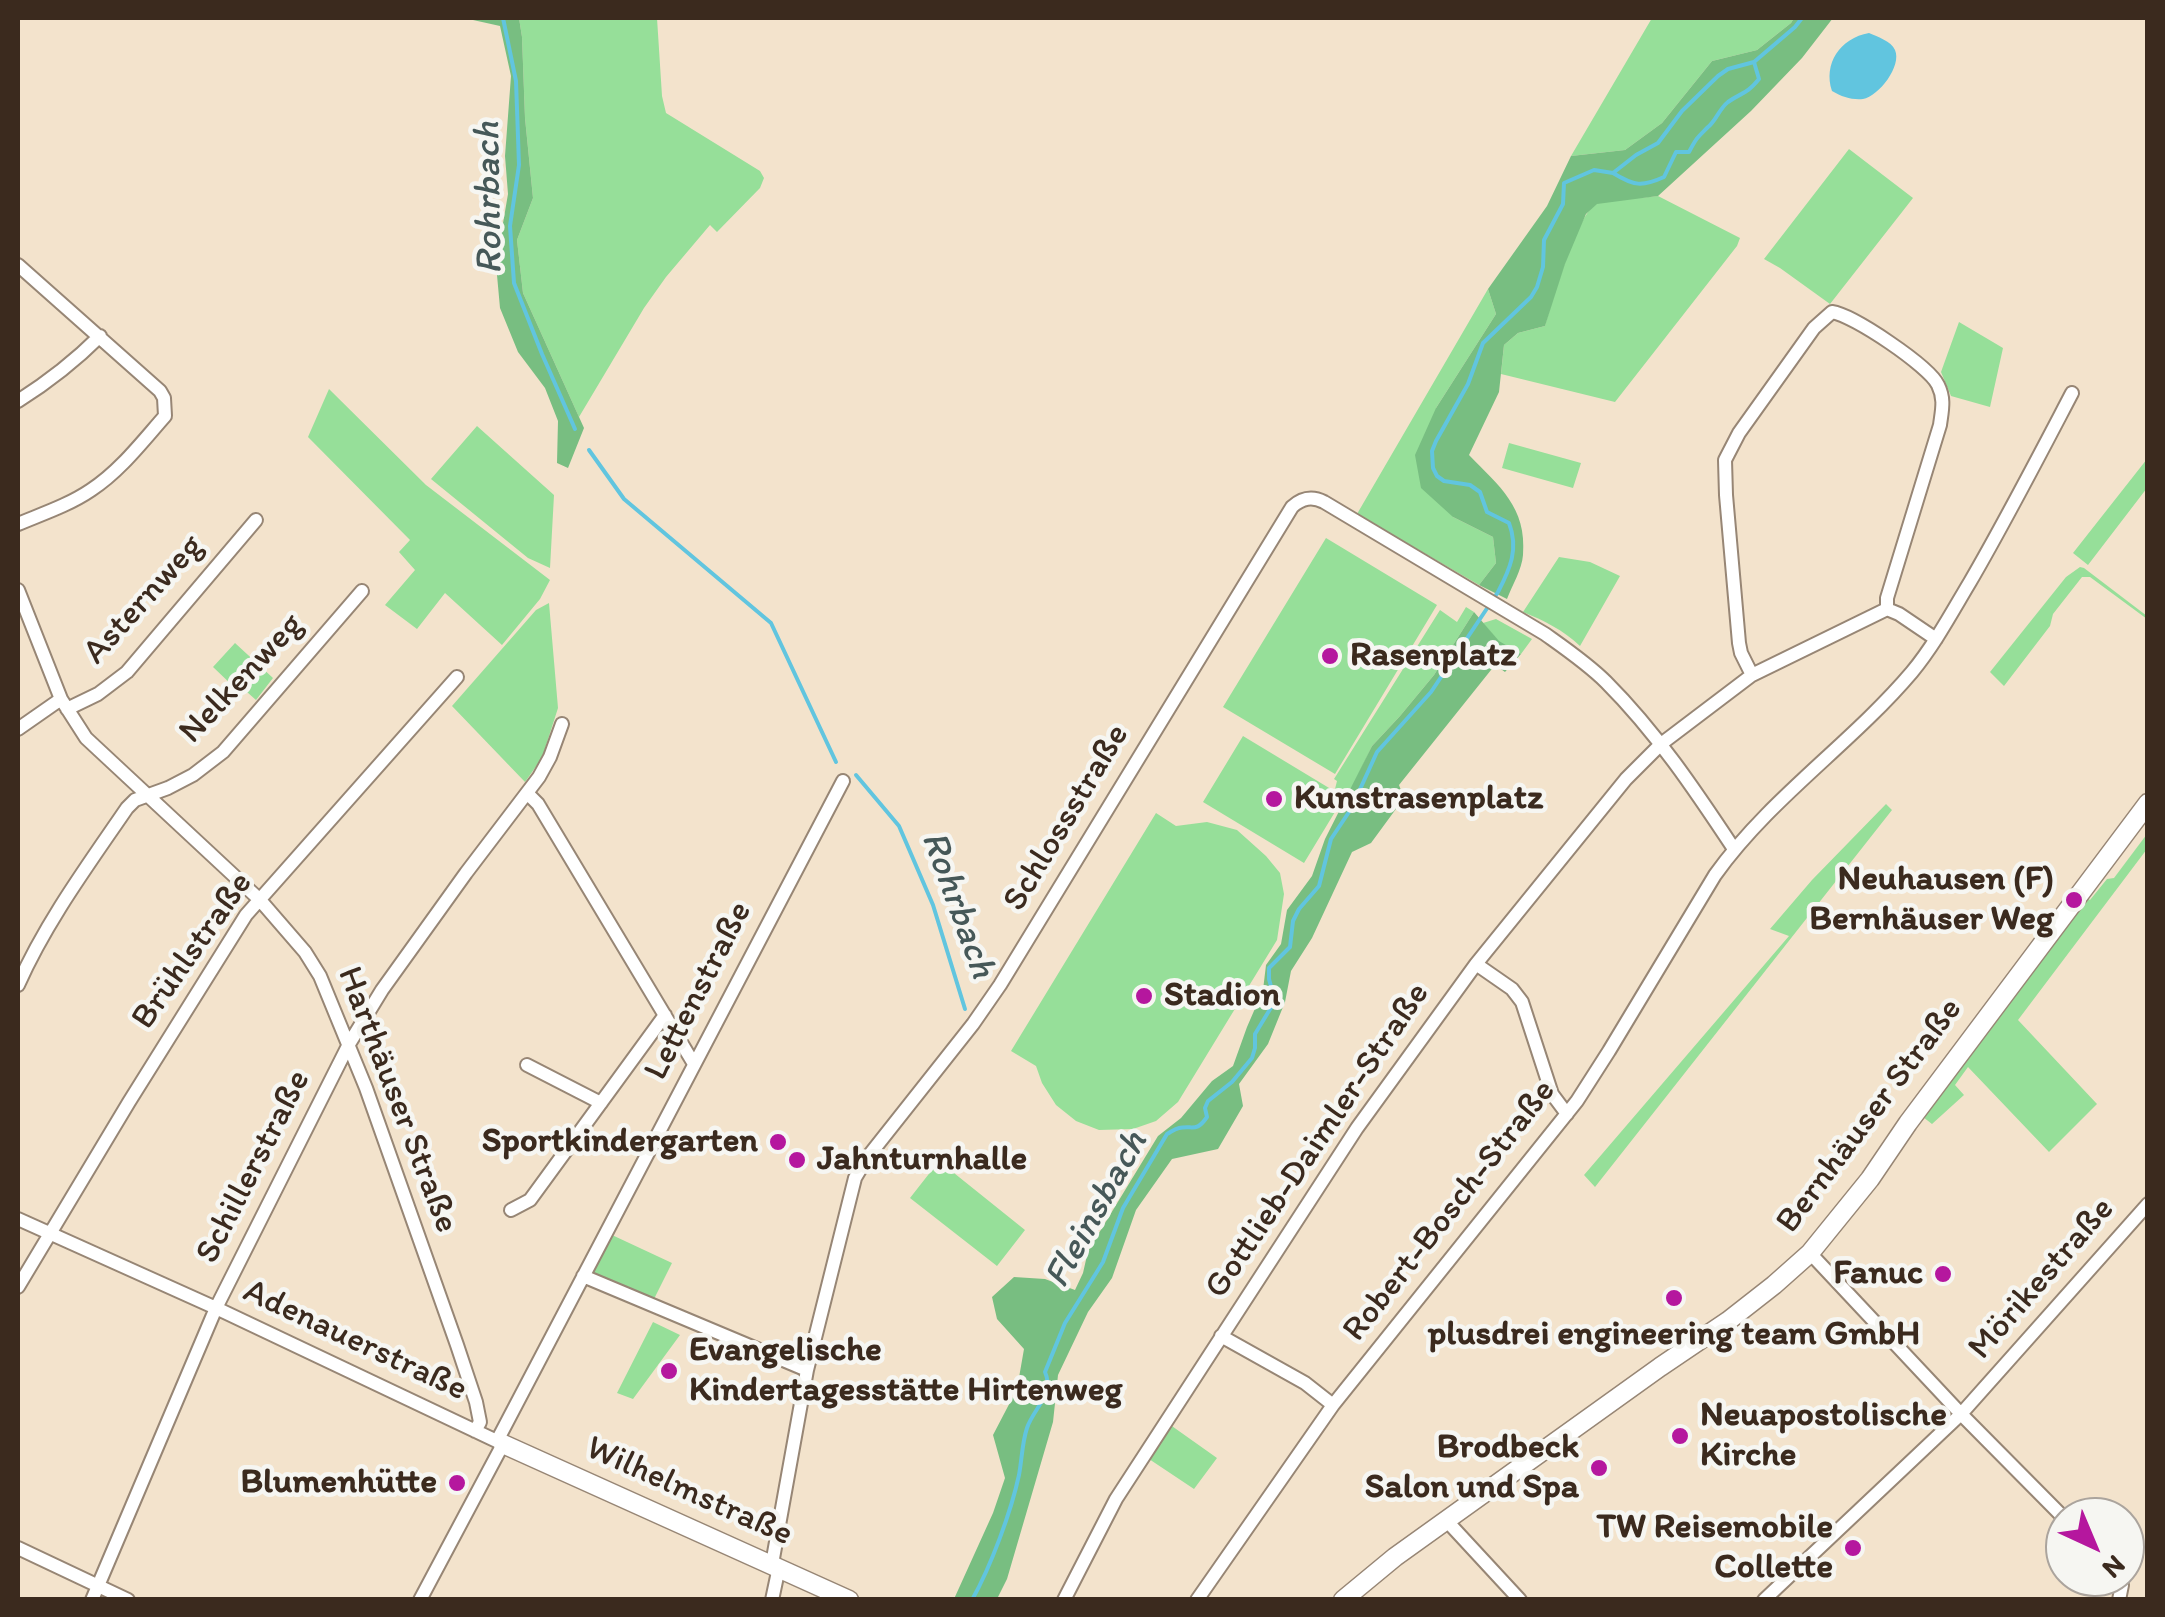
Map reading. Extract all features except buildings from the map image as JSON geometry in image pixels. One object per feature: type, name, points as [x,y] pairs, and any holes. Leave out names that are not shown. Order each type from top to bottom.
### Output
[{"type":"street","points":[[18,265],[160,391],[166,407],[165,416],[127,459],[89,492],[18,524]]},
{"type":"street","points":[[1752,676],[1739,643],[1725,460],[1739,432],[1814,328],[1832,312],[1856,320],[1920,365],[1938,385],[1944,402],[1887,598],[1887,609],[1936,639]]},
{"type":"street","points":[[18,400],[50,381],[100,336]]},
{"type":"street","name":"Robert-Bosch-Straße","points":[[1197,1600],[1333,1405],[1567,1114],[1734,849],[1872,715],[1936,639],[2004,524],[2072,393]]},
{"type":"street","name":"Schlossstraße","points":[[772,1600],[807,1370],[855,1178],[1000,984],[1292,507],[1302,500],[1324,502],[1545,634],[1604,680],[1660,744]]},
{"type":"street","name":"Asternweg","points":[[18,729],[64,704],[98,694],[126,672],[256,520]]},
{"type":"street","name":"Harthäuser Straße","points":[[18,590],[64,704],[92,746],[260,900],[305,952],[320,976],[349,1044],[457,1345],[478,1412],[480,1422],[475,1432]]},
{"type":"street","name":"Nelkenweg","points":[[18,985],[65,899],[127,808],[135,800],[193,775],[223,752],[362,591]]},
{"type":"street","name":"Gottlieb-Daimler-Straße","points":[[1064,1600],[1116,1499],[1358,1128],[1476,964],[1626,779],[1660,744],[1752,676],[1887,609]]},
{"type":"street","name":"Brühlstraße","points":[[18,1287],[246,915],[457,677]]},
{"type":"street","name":"Schillerstraße","points":[[92,1600],[216,1308],[349,1044],[382,990],[550,758],[562,724]]},
{"type":"street","points":[[1660,744],[1734,849]]},
{"type":"street","name":"Lettenstraße","points":[[420,1600],[583,1276],[843,781]]},
{"type":"street","points":[[526,793],[538,804],[694,1064]]},
{"type":"street","name":"Bernhäuser Straße","points":[[1343,1600],[1394,1557],[1728,1321],[1810,1253],[1870,1180],[1908,1123],[2148,803]]},
{"type":"street","points":[[1476,964],[1512,989],[1522,1002],[1552,1094],[1567,1114]]},
{"type":"street","points":[[511,1210],[530,1200],[665,1015]]},
{"type":"street","points":[[527,1064],[600,1104]]},
{"type":"street","name":"Mörikestraße","points":[[1764,1600],[1961,1414],[2148,1204]]},
{"type":"street","name":"Adenauerstraße","points":[[18,1220],[216,1308],[500,1443]]},
{"type":"street","points":[[1810,1253],[2045,1499]]},
{"type":"street","points":[[583,1276],[807,1370]]},
{"type":"street","points":[[1221,1336],[1305,1382],[1333,1405]]},
{"type":"street","name":"Wilhelmstraße","points":[[500,1443],[849,1600]]},
{"type":"street","points":[[1446,1520],[1520,1600]]},
{"type":"street","points":[[18,1548],[128,1600]]},
{"type":"green space","points":[[464,18],[519,18],[533,198],[517,240],[523,293],[584,428],[568,468],[557,463],[558,421],[545,388],[518,352],[500,308],[496,264],[508,194],[505,156],[511,76],[500,26]]},
{"type":"green space","points":[[519,18],[657,18],[666,113],[760,171],[764,178],[760,188],[717,232],[710,225],[666,277],[579,417],[523,293],[517,240],[533,198]]},
{"type":"green space","points":[[1652,18],[1794,18],[1757,50],[1712,61],[1662,123],[1625,150],[1571,156]]},
{"type":"green space","points":[[1794,18],[1833,18],[1802,58],[1751,111],[1658,196],[1597,204],[1586,214],[1545,326],[1518,333],[1504,345],[1499,392],[1469,455],[1516,510],[1523,555],[1507,599],[1479,585],[1496,563],[1493,537],[1453,517],[1421,488],[1415,455],[1436,408],[1496,314],[1488,289],[1547,206],[1571,156],[1625,150],[1662,123],[1712,61],[1757,50]]},
{"type":"green space","points":[[1849,149],[1913,198],[1830,304],[1764,259]]},
{"type":"green space","points":[[1658,196],[1740,238],[1615,402],[1501,374],[1504,345],[1518,333],[1545,326],[1566,260],[1589,211],[1601,202]]},
{"type":"green space","points":[[1488,289],[1496,314],[1436,408],[1453,517],[1493,537],[1496,563],[1479,585],[1357,514]]},
{"type":"green space","points":[[1959,322],[2003,348],[1990,407],[1951,396],[1941,372]]},
{"type":"green space","points":[[329,389],[426,485],[550,580],[540,599],[502,645],[445,593],[417,629],[385,605],[415,570],[399,552],[410,540],[308,437]]},
{"type":"green space","points":[[477,426],[554,495],[550,568],[528,558],[431,479]]},
{"type":"green space","points":[[1509,443],[1581,463],[1573,488],[1502,468]]},
{"type":"green space","points":[[2147,459],[2147,488],[2088,565],[2073,553]]},
{"type":"green space","name":"Rasenplatz","points":[[1326,538],[1437,605],[1335,774],[1223,707]]},
{"type":"green space","points":[[1559,557],[1590,562],[1620,576],[1580,646],[1553,626],[1523,612]]},
{"type":"green space","points":[[2080,567],[2147,619],[2090,577],[2082,577],[2004,686],[1990,672],[2066,577]]},
{"type":"green space","points":[[549,603],[558,708],[542,758],[525,782],[452,706],[536,610]]},
{"type":"green space","points":[[1466,607],[1474,612],[1434,675],[1372,746],[1349,794],[1335,789],[1334,779],[1440,610],[1457,622]]},
{"type":"green space","points":[[1474,612],[1499,641],[1521,654],[1505,672],[1495,665],[1399,785],[1404,798],[1371,843],[1352,852],[1312,938],[1291,971],[1285,1002],[1268,1044],[1239,1084],[1243,1106],[1218,1149],[1172,1159],[1136,1210],[1112,1278],[1088,1312],[1058,1375],[1053,1422],[1007,1579],[997,1599],[954,1599],[1005,1478],[993,1435],[1017,1389],[1024,1349],[997,1319],[992,1297],[1014,1277],[1045,1279],[1075,1290],[1088,1251],[1158,1136],[1181,1118],[1212,1081],[1233,1066],[1263,990],[1266,965],[1281,944],[1287,910],[1312,876],[1325,839],[1372,746],[1434,675]]},
{"type":"green space","points":[[1496,619],[1532,639],[1521,654],[1499,642],[1483,623]]},
{"type":"green space","points":[[235,643],[273,678],[256,700],[239,685],[235,688],[213,667]]},
{"type":"green space","name":"Kunstrasenplatz","points":[[1243,736],[1344,797],[1304,863],[1203,802]]},
{"type":"green space","points":[[1886,804],[1892,810],[1595,1187],[1584,1175],[1789,936],[1770,929]]},
{"type":"green space","name":"Stadion","points":[[1156,813],[1176,826],[1207,822],[1237,830],[1266,856],[1280,873],[1284,894],[1277,940],[1178,1102],[1156,1121],[1133,1129],[1099,1130],[1076,1121],[1056,1105],[1036,1066],[1011,1051]]},
{"type":"green space","points":[[2147,834],[2147,849],[2018,1020],[2097,1104],[2049,1152],[1968,1067],[1955,1085],[1964,1095],[1932,1124],[1923,1117],[2087,898],[2090,900],[2107,879],[2114,878]]},
{"type":"green space","points":[[939,1161],[1025,1230],[997,1266],[910,1198]]},
{"type":"green space","points":[[612,1235],[672,1263],[653,1301],[592,1273]]},
{"type":"green space","points":[[653,1322],[680,1335],[633,1399],[617,1393]]},
{"type":"green space","points":[[1169,1424],[1217,1458],[1194,1489],[1149,1459]]},
{"type":"water","points":[[1869,33],[1895,50],[1895,64],[1888,79],[1863,99],[1847,98],[1832,91],[1830,71],[1836,54],[1850,40]]},
{"type":"waterway","name":"Rohrbach","points":[[503,18],[516,81],[519,165],[510,226],[514,283],[575,429]]},
{"type":"waterway","name":"Fleinsbach","points":[[972,1600],[1011,1505],[1027,1428],[1047,1387],[1045,1372],[1065,1323],[1103,1262],[1123,1208],[1167,1134],[1177,1128],[1200,1125],[1207,1117],[1208,1101],[1232,1082],[1252,1058],[1255,1034],[1275,1001],[1269,968],[1290,947],[1293,921],[1319,886],[1331,839],[1351,809],[1377,752],[1431,692],[1506,575],[1513,550],[1509,523],[1487,512],[1480,492],[1470,485],[1437,476],[1432,451],[1468,384],[1483,343],[1537,287],[1544,240],[1563,204],[1564,183],[1594,170],[1613,173],[1658,143],[1682,111],[1718,76],[1754,62],[1802,18]]},
{"type":"waterway","name":"Fleinsbach","points":[[1613,173],[1638,184],[1664,177],[1676,152],[1689,152],[1725,105],[1759,79],[1754,62]]},
{"type":"waterway","name":"Rohrbach","points":[[589,450],[624,499],[771,623],[836,762]]},
{"type":"waterway","name":"Rohrbach","points":[[856,775],[899,826],[933,905],[965,1009]]},
{"type":"place","name":"Rasenplatz","points":[[1330,656]]},
{"type":"place","name":"Kunstrasenplatz","points":[[1274,799]]},
{"type":"place","name":"Neuhausen (F) Bernhäuser Weg","points":[[2074,900]]},
{"type":"place","name":"Stadion","points":[[1144,996]]},
{"type":"place","name":"Sportkindergarten","points":[[778,1142]]},
{"type":"place","name":"Jahnturnhalle","points":[[797,1160]]},
{"type":"place","name":"Fanuc","points":[[1943,1274]]},
{"type":"place","name":"plusdrei engineering team GmbH","points":[[1674,1298]]},
{"type":"place","name":"Evangelische Kindertagesstätte Hirtenweg","points":[[669,1371]]},
{"type":"place","name":"Neuapostolische Kirche","points":[[1680,1436]]},
{"type":"place","name":"Brodbeck Salon und Spa","points":[[1599,1468]]},
{"type":"place","name":"Blumenhütte","points":[[457,1483]]},
{"type":"place","name":"TW Reisemobile Collette","points":[[1853,1548]]}]
